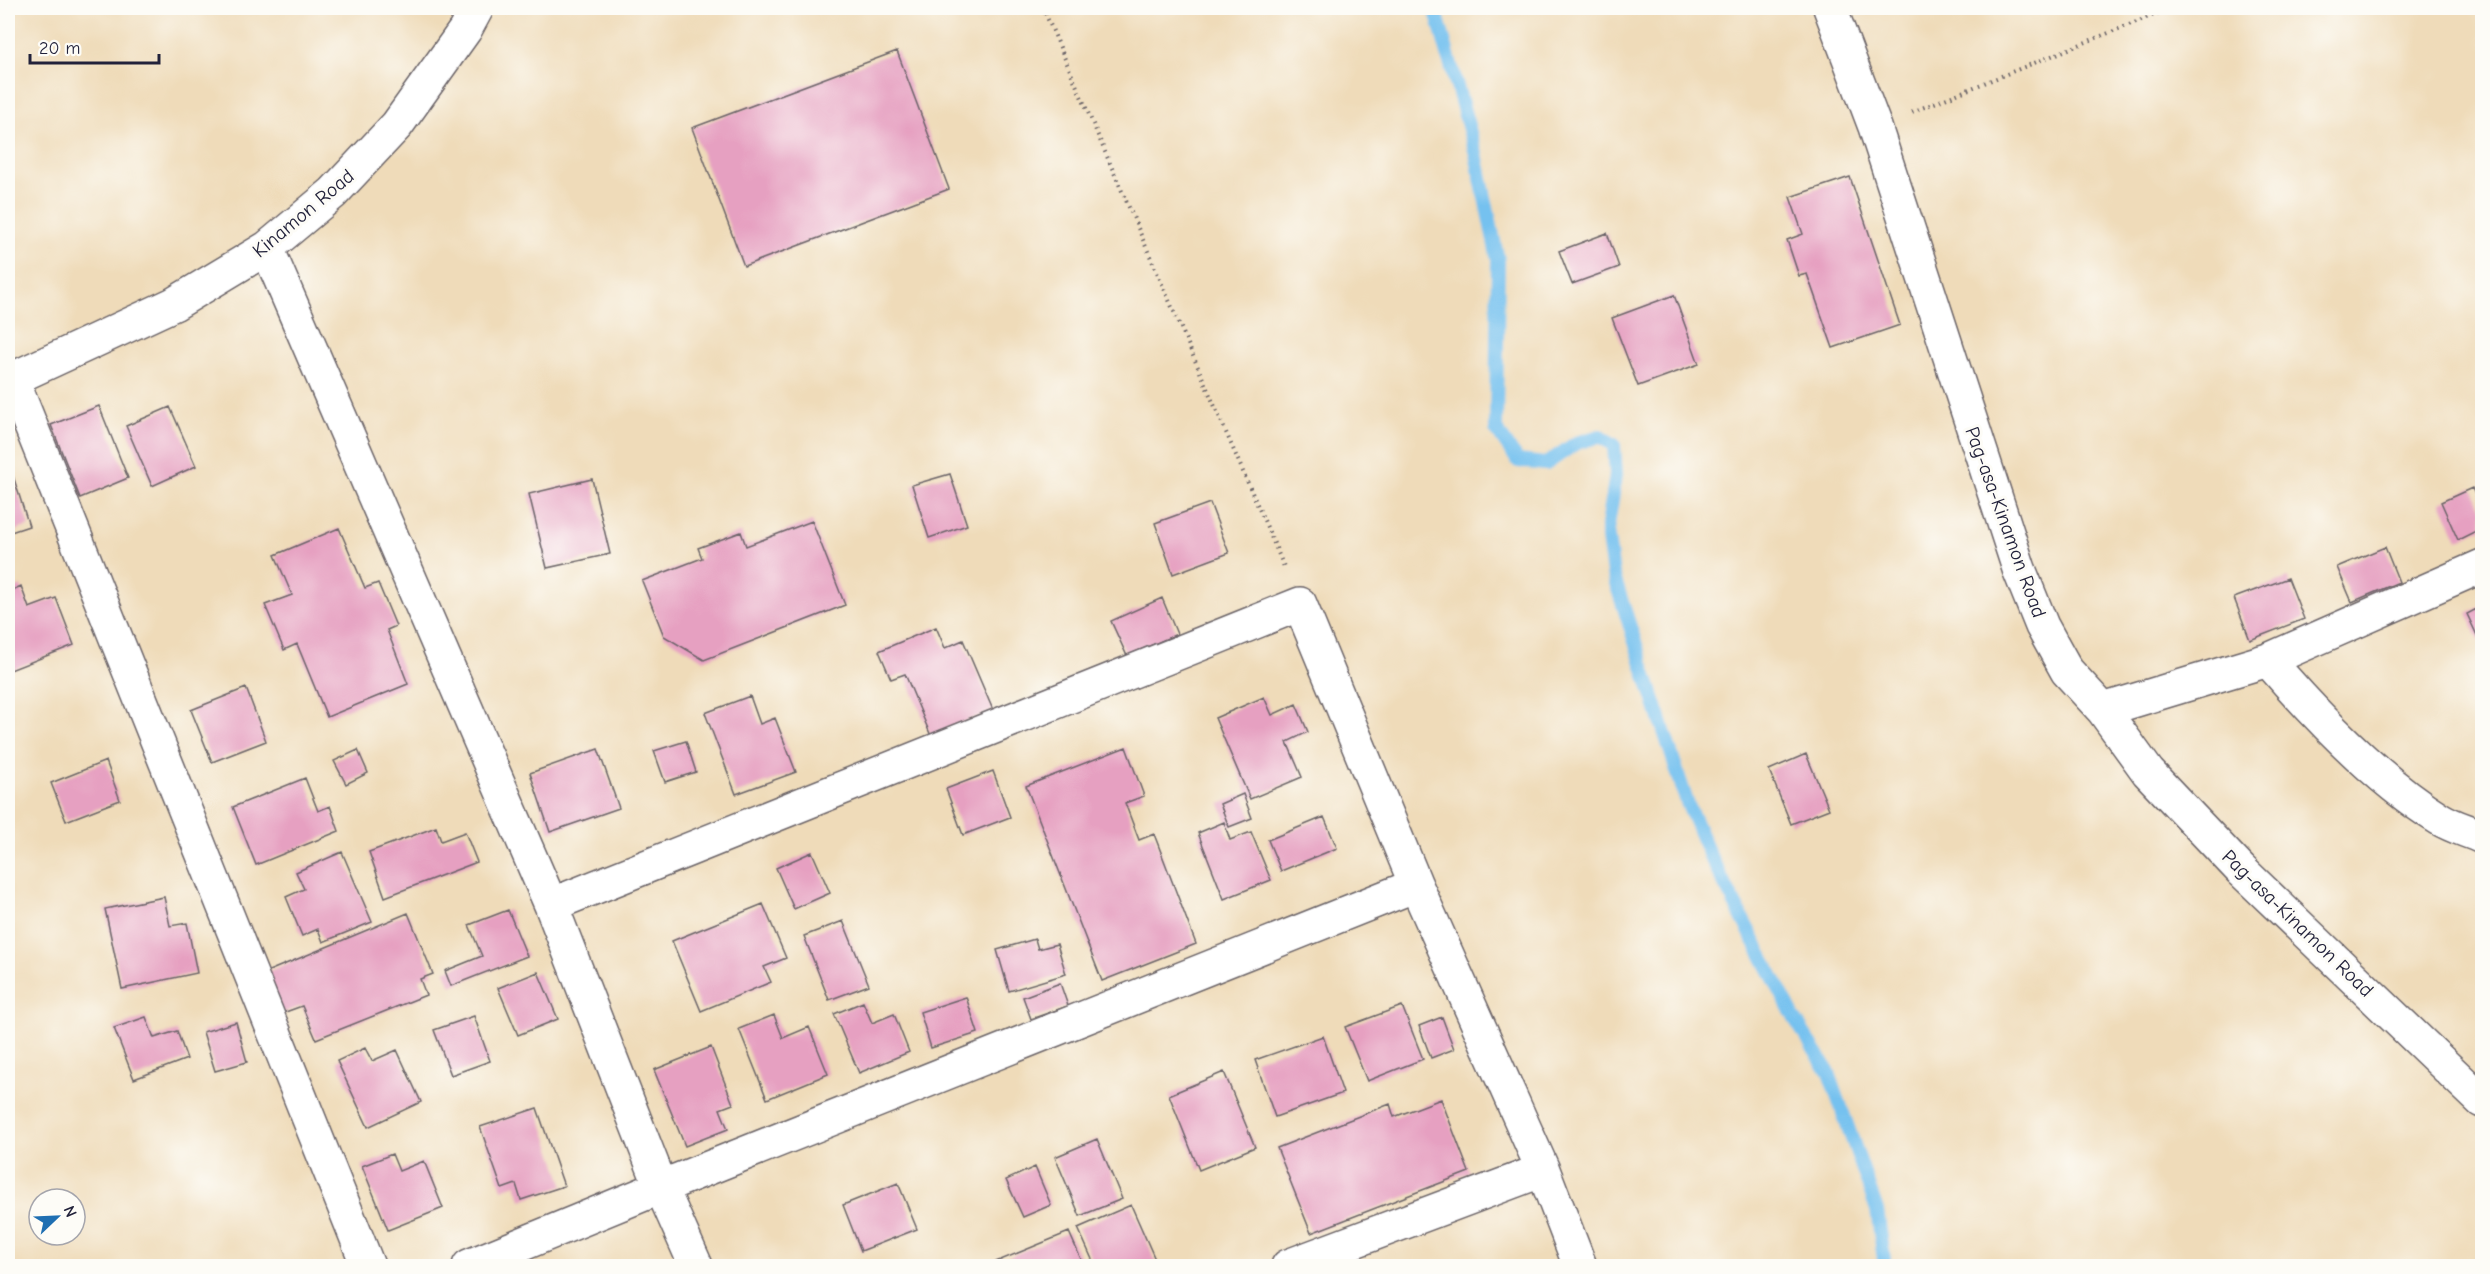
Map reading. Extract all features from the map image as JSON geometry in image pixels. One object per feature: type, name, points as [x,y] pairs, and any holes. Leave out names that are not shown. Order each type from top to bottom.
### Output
[{"type":"street","name":"Kinamon Road","points":[[10,380],[174,304],[267,248],[333,193],[397,125],[465,30],[477,8]]},
{"type":"street","name":"Pag-asa-Kinamon Road","points":[[1830,8],[1875,127],[2019,569],[2042,626],[2067,671],[2103,710],[2148,772],[2241,870],[2482,1101]]},
{"type":"street","points":[[267,248],[550,905],[661,1186],[696,1266]]},
{"type":"street","points":[[10,380],[368,1266]]},
{"type":"street","points":[[2103,710],[2268,660],[2482,566]]},
{"type":"street","points":[[550,905],[1300,604],[1416,885],[1543,1170],[1580,1266]]},
{"type":"street","points":[[2268,660],[2307,705],[2393,784],[2442,820],[2482,837]]},
{"type":"street","points":[[470,1266],[661,1186],[1416,885]]},
{"type":"street","points":[[1288,1266],[1543,1170]]},
{"type":"path","points":[[1043,8],[1300,604]]},
{"type":"path","points":[[1875,127],[2171,8]]},
{"type":"building","points":[[897,51],[949,189],[744,266],[692,128]]},
{"type":"building","points":[[1850,177],[1900,325],[1833,348],[1807,274],[1799,276],[1787,240],[1803,234],[1790,197]]},
{"type":"building","points":[[1607,233],[1619,267],[1572,284],[1559,251]]},
{"type":"building","points":[[1674,295],[1699,364],[1638,386],[1612,318]]},
{"type":"building","points":[[99,406],[128,478],[80,498],[51,425]]},
{"type":"building","points":[[170,407],[196,466],[152,486],[126,426]]},
{"type":"building","points":[[8,460],[29,526],[8,533]]},
{"type":"building","points":[[950,474],[967,525],[929,538],[912,485]]},
{"type":"building","points":[[592,479],[610,554],[547,568],[529,494]]},
{"type":"building","points":[[2472,488],[2482,510],[2482,528],[2458,540],[2441,502]]},
{"type":"building","points":[[1210,503],[1229,553],[1173,574],[1155,523]]},
{"type":"building","points":[[812,521],[845,605],[704,660],[664,636],[642,581],[702,558],[698,548],[741,532],[746,546]]},
{"type":"building","points":[[339,528],[365,588],[378,583],[396,626],[387,630],[408,684],[327,717],[297,644],[284,650],[265,605],[292,595],[275,555]]},
{"type":"building","points":[[2385,547],[2399,582],[2352,602],[2337,567]]},
{"type":"building","points":[[2288,578],[2304,619],[2250,640],[2234,598]]},
{"type":"building","points":[[21,586],[29,608],[56,598],[74,645],[8,671],[8,592]]},
{"type":"building","points":[[1162,598],[1177,634],[1127,656],[1111,621]]},
{"type":"building","points":[[2482,606],[2482,646],[2467,614]]},
{"type":"building","points":[[936,627],[945,648],[963,640],[993,710],[931,736],[905,674],[891,679],[879,651]]},
{"type":"building","points":[[246,688],[266,741],[212,762],[191,710]]},
{"type":"building","points":[[750,696],[760,724],[775,718],[796,772],[736,794],[705,713]]},
{"type":"building","points":[[1264,697],[1272,715],[1296,704],[1308,732],[1287,742],[1302,777],[1250,799],[1215,718]]},
{"type":"building","points":[[686,741],[696,772],[665,782],[654,751]]},
{"type":"building","points":[[1126,747],[1144,796],[1125,803],[1139,840],[1154,834],[1196,944],[1102,981],[1026,786]]},
{"type":"building","points":[[598,749],[619,808],[550,832],[530,773]]},
{"type":"building","points":[[358,750],[368,773],[346,784],[334,761]]},
{"type":"building","points":[[1806,754],[1829,809],[1791,824],[1769,770]]},
{"type":"building","points":[[106,761],[120,800],[66,821],[51,783]]},
{"type":"building","points":[[993,771],[1010,817],[963,835],[946,789]]},
{"type":"building","points":[[305,778],[318,811],[330,806],[339,831],[256,865],[233,807]]},
{"type":"building","points":[[1243,794],[1252,818],[1229,827],[1220,804]]},
{"type":"building","points":[[1324,817],[1337,848],[1281,871],[1268,840]]},
{"type":"building","points":[[1224,822],[1230,840],[1251,832],[1271,880],[1224,899],[1198,833]]},
{"type":"building","points":[[436,827],[441,841],[465,832],[477,862],[385,897],[369,852]]},
{"type":"building","points":[[342,852],[372,922],[323,942],[318,929],[302,936],[286,897],[304,889],[296,872]]},
{"type":"building","points":[[812,852],[830,893],[794,909],[776,868]]},
{"type":"building","points":[[164,897],[170,926],[187,923],[197,973],[122,989],[105,909]]},
{"type":"building","points":[[763,904],[786,958],[764,967],[771,982],[701,1011],[672,941]]},
{"type":"building","points":[[508,910],[527,956],[451,986],[445,971],[482,956],[469,925]]},
{"type":"building","points":[[408,913],[433,974],[420,979],[426,995],[316,1039],[302,1006],[280,1014],[264,973]]},
{"type":"building","points":[[843,921],[869,985],[829,1000],[804,936]]},
{"type":"building","points":[[1035,939],[1038,949],[1057,944],[1066,974],[1009,991],[997,950]]},
{"type":"building","points":[[538,972],[558,1019],[518,1035],[498,988]]},
{"type":"building","points":[[1060,983],[1068,1006],[1031,1019],[1023,997]]},
{"type":"building","points":[[966,997],[978,1033],[931,1048],[920,1012]]},
{"type":"building","points":[[863,1002],[872,1023],[894,1014],[909,1052],[859,1073],[834,1014]]},
{"type":"building","points":[[1402,1006],[1423,1059],[1367,1081],[1345,1027]]},
{"type":"building","points":[[774,1015],[783,1038],[809,1027],[828,1074],[767,1099],[739,1029]]},
{"type":"building","points":[[474,1016],[490,1061],[451,1075],[434,1030]]},
{"type":"building","points":[[146,1017],[154,1038],[177,1031],[187,1059],[134,1079],[114,1028]]},
{"type":"building","points":[[1442,1017],[1454,1049],[1431,1058],[1419,1026]]},
{"type":"building","points":[[236,1022],[247,1062],[215,1071],[203,1032]]},
{"type":"building","points":[[1323,1036],[1343,1093],[1275,1117],[1255,1060]]},
{"type":"building","points":[[711,1047],[733,1104],[720,1109],[728,1129],[685,1146],[654,1070]]},
{"type":"building","points":[[365,1048],[372,1061],[397,1050],[421,1102],[368,1127],[337,1061]]},
{"type":"building","points":[[1224,1072],[1255,1147],[1199,1170],[1169,1095]]},
{"type":"building","points":[[1441,1099],[1469,1172],[1311,1233],[1277,1148],[1390,1104],[1394,1117]]},
{"type":"building","points":[[537,1108],[564,1186],[521,1200],[516,1184],[502,1189],[480,1127]]},
{"type":"building","points":[[1097,1139],[1122,1199],[1080,1216],[1055,1157]]},
{"type":"building","points":[[392,1154],[399,1171],[424,1161],[443,1208],[388,1230],[362,1166]]},
{"type":"building","points":[[1035,1167],[1051,1205],[1023,1217],[1006,1180]]},
{"type":"building","points":[[898,1183],[917,1229],[861,1251],[843,1205]]},
{"type":"building","points":[[1131,1205],[1158,1266],[1095,1266],[1078,1228]]},
{"type":"building","points":[[1069,1232],[1084,1266],[986,1266]]},
{"type":"waterway","points":[[1435,8],[1476,154],[1498,260],[1496,429],[1518,461],[1546,464],[1576,443],[1600,436],[1614,445],[1616,475],[1607,531],[1613,574],[1688,805],[1710,856],[1795,1019],[1829,1073],[1877,1210],[1885,1266]]}]
